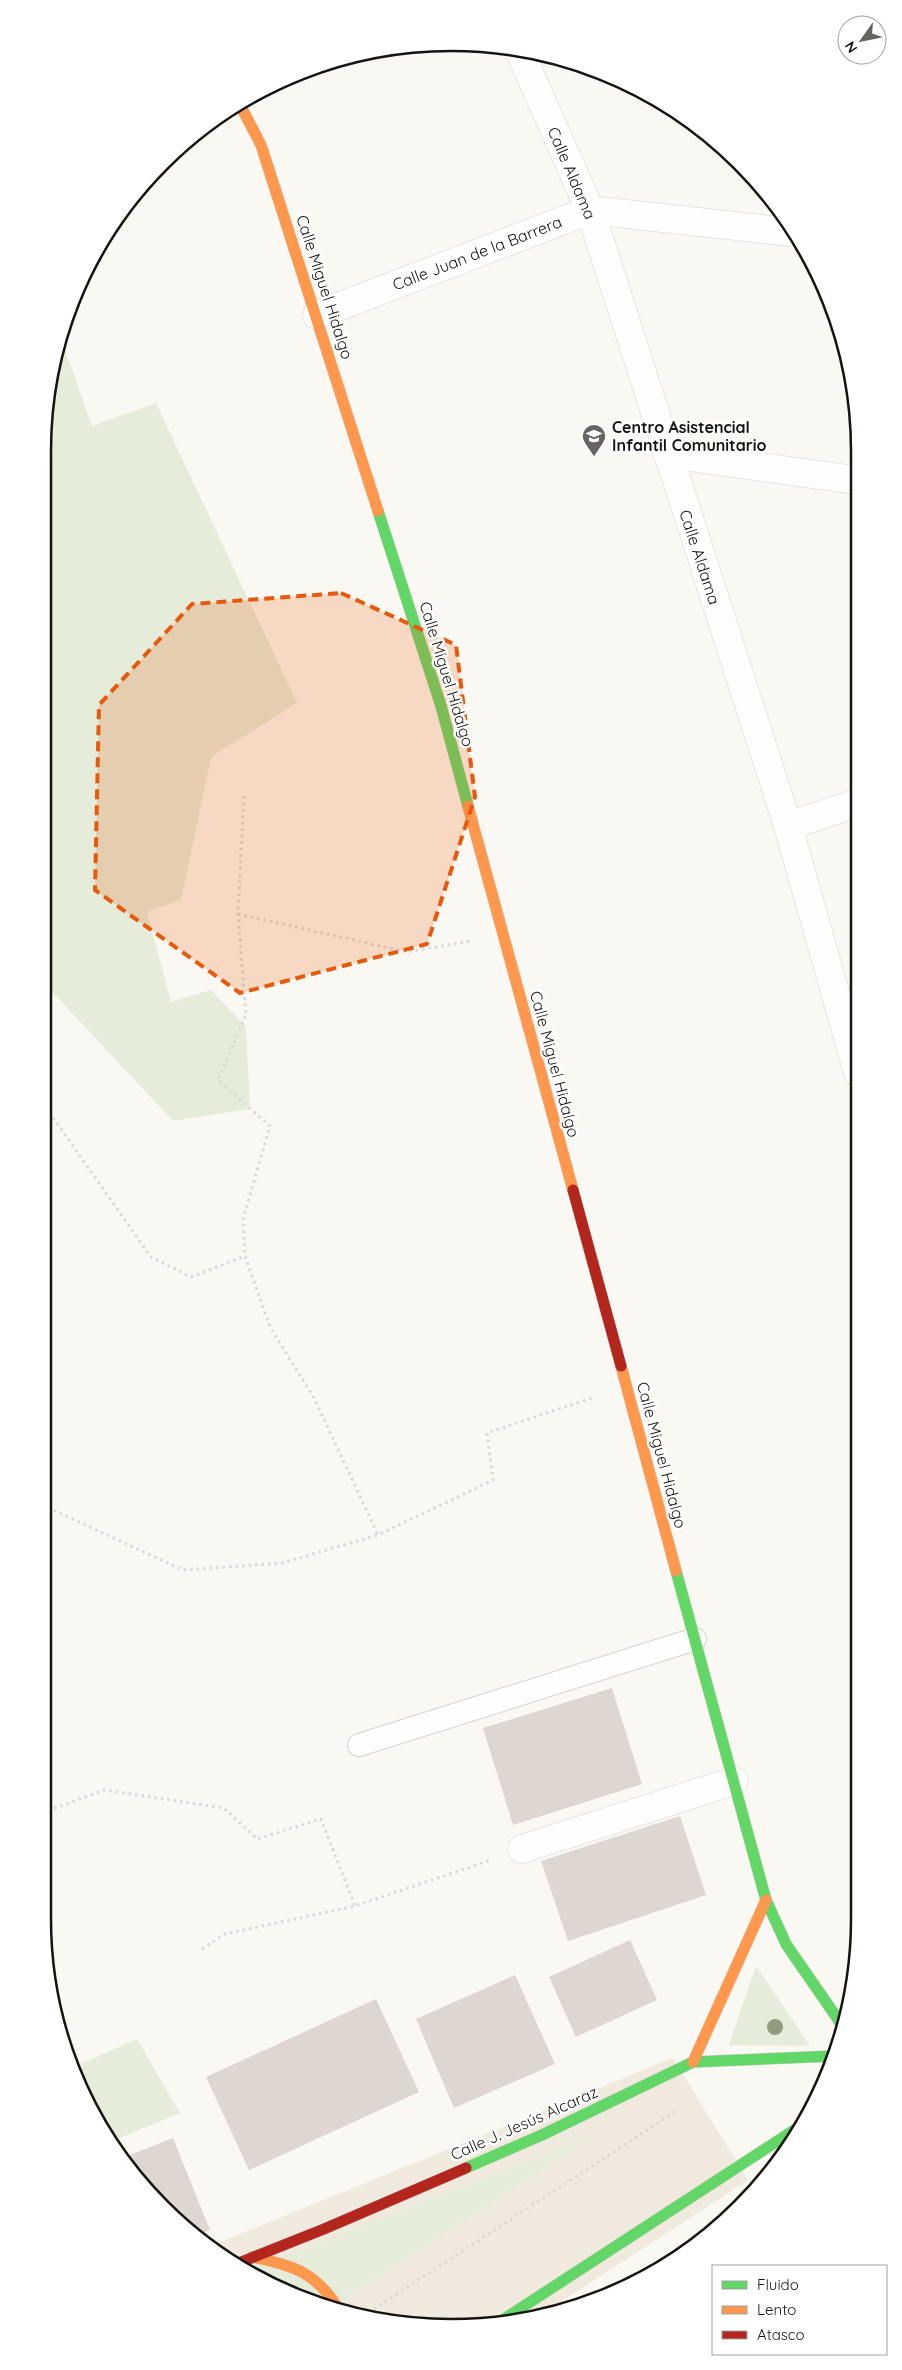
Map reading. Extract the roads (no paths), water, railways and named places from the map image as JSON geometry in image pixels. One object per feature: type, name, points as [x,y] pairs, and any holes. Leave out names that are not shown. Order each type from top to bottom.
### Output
[{"type":"main road","name":"Calle Miguel Hidalgo","points":[[243,110],[261,145],[441,706],[766,1900],[786,1944],[838,2019]]},
{"type":"main road","points":[[693,2062],[766,1900]]},
{"type":"main road","name":"Calle J. Jesús Alcaraz","points":[[244,2261],[324,2229],[544,2134],[693,2062],[826,2056]]},
{"type":"main road","points":[[512,2314],[787,2135]]},
{"type":"main road","points":[[252,2257],[290,2264],[311,2276],[330,2292],[335,2301]]},
{"type":"street","name":"Calle Aldama","points":[[523,58],[590,210],[788,826],[851,1048]]},
{"type":"street","name":"Calle Juan de la Barrera","points":[[317,315],[590,210],[785,231]]},
{"type":"street","points":[[667,454],[851,479]]},
{"type":"street","points":[[788,826],[851,805]]},
{"type":"street","points":[[522,1849],[734,1781]]},
{"type":"lane","points":[[359,1745],[695,1638]]},
{"type":"place","name":"Centro Asistencial Infantil Comunitario","points":[[594,457]]}]
